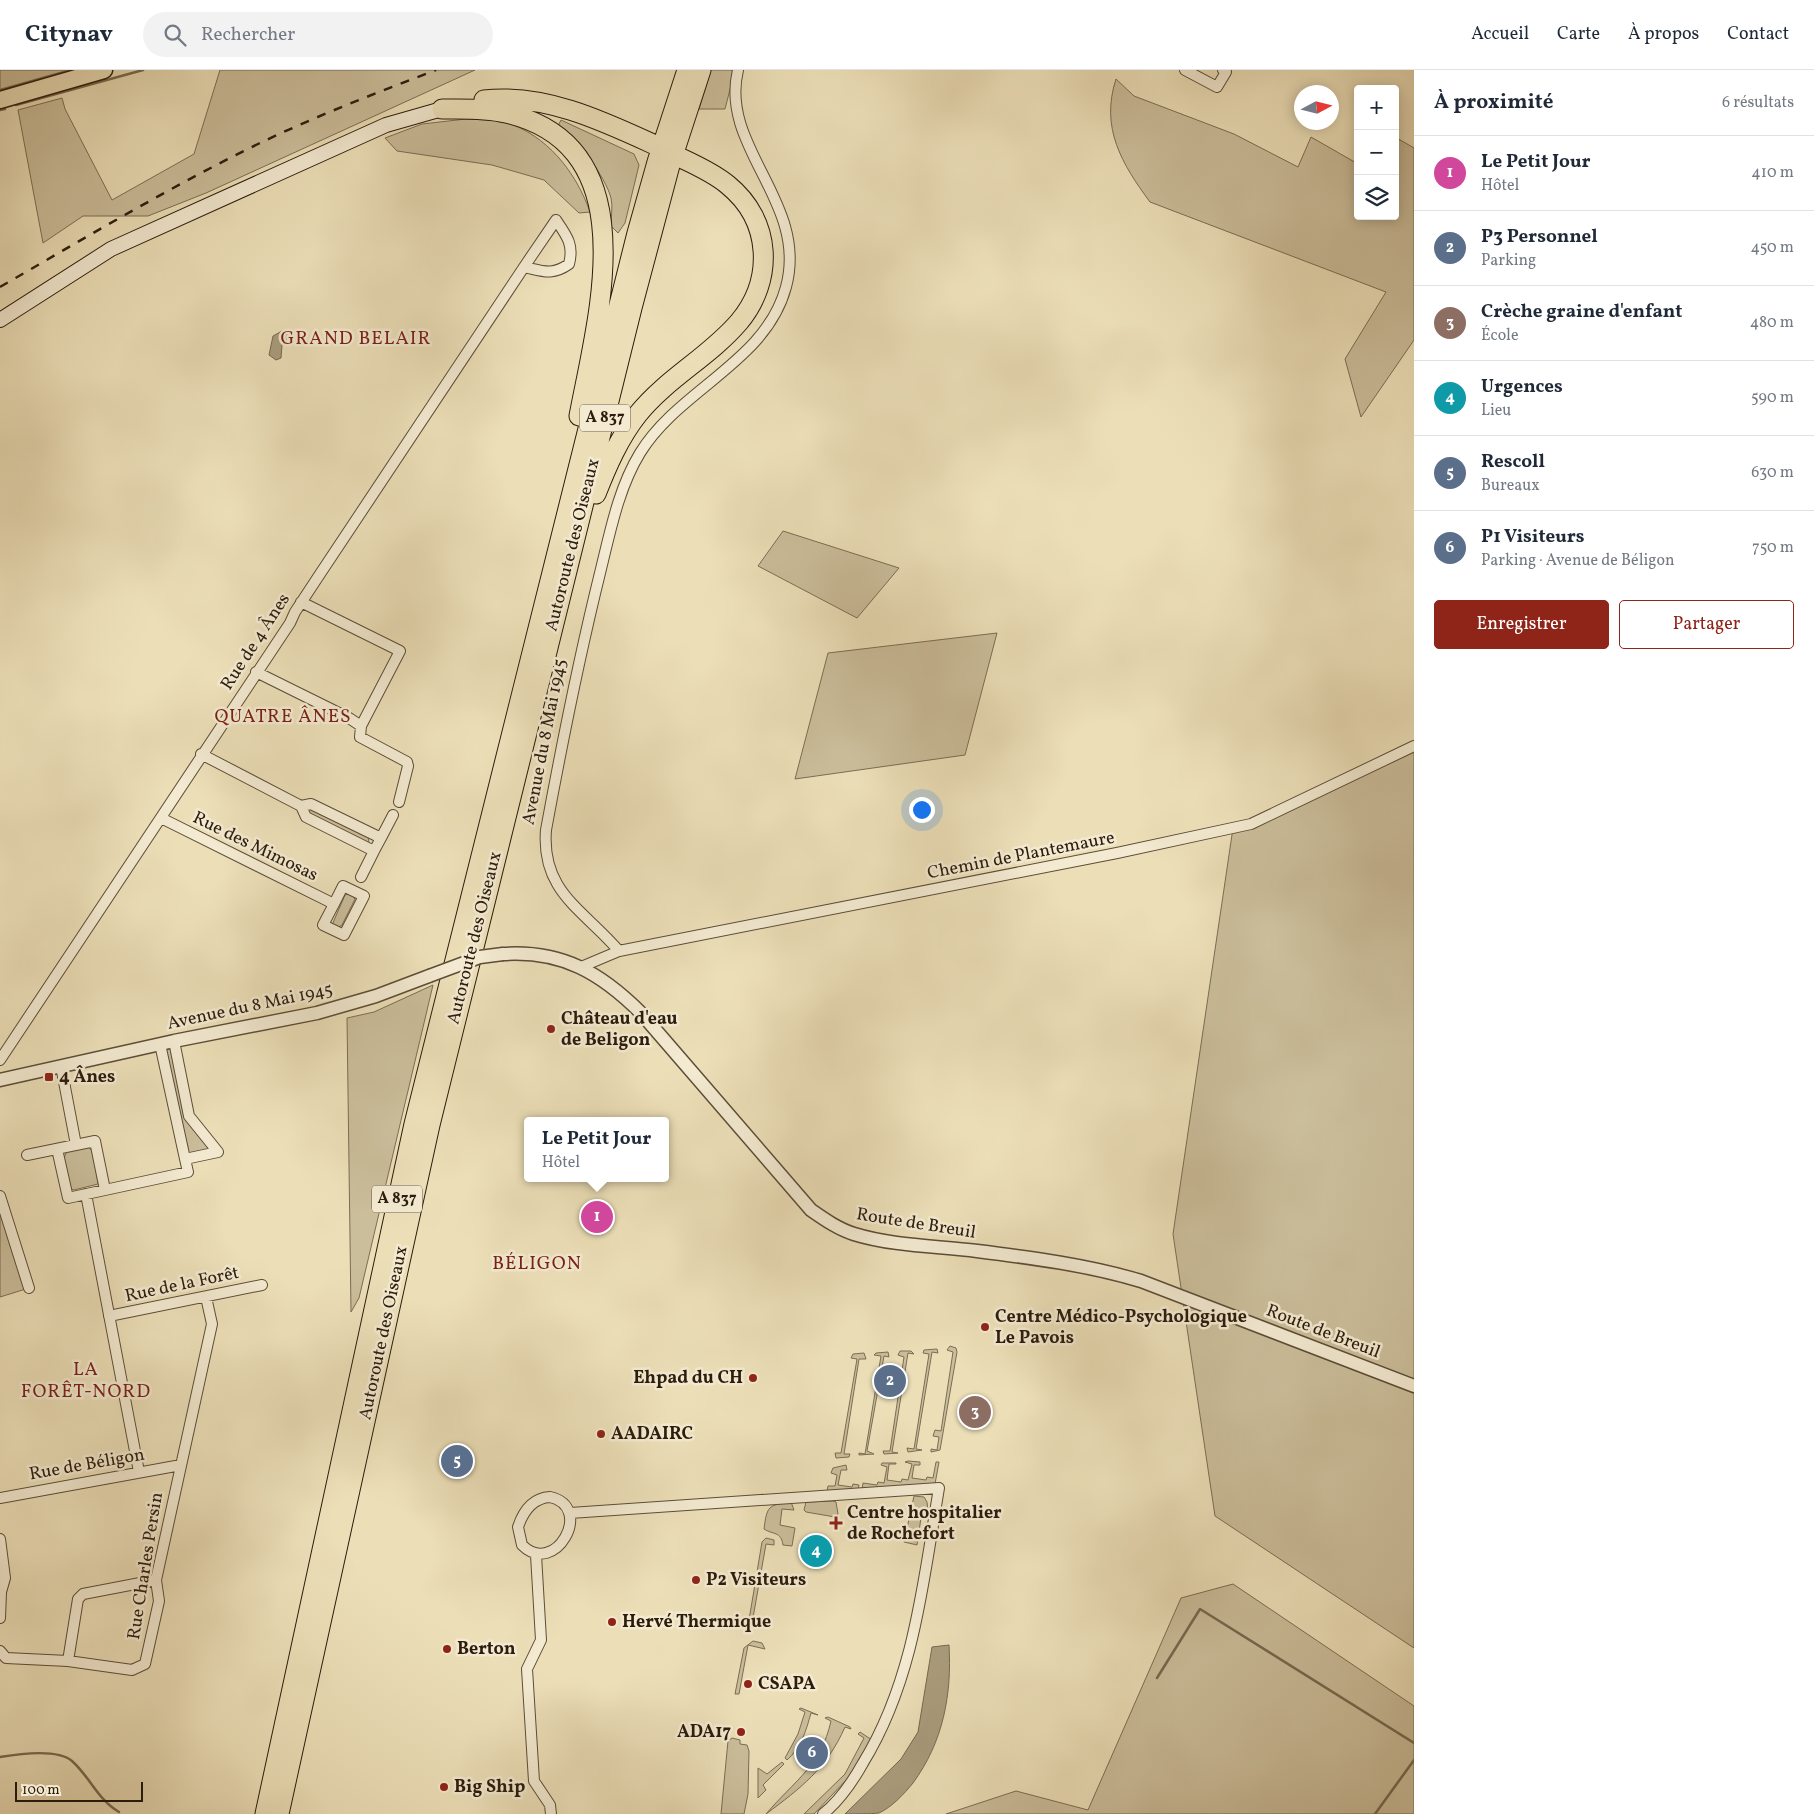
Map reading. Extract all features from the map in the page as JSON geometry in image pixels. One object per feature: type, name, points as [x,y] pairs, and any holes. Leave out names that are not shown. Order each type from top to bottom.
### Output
[{"type":"highway","name":"Autoroute des Oiseaux","points":[[265,1814],[414,1124],[542,608],[640,224],[687,70]]},
{"type":"highway","name":"Autoroute des Oiseaux","points":[[278,1814],[427,1134],[644,264],[670,165],[701,70]]},
{"type":"highway","points":[[442,109],[489,99],[546,104],[585,114],[653,144]]},
{"type":"highway","points":[[442,109],[505,112],[543,128],[564,144],[580,161],[600,202],[604,251],[598,302],[542,608]]},
{"type":"highway","points":[[542,672],[596,494],[612,455],[626,431],[664,386],[738,323],[749,308],[760,286],[763,274],[764,248],[762,235],[753,213],[727,184],[683,159]]},
{"type":"main road","points":[[0,100],[104,70]]},
{"type":"main road","points":[[0,320],[111,249],[386,125],[442,109]]},
{"type":"street","name":"Avenue du 8 Mai 1945","points":[[619,951],[605,935],[572,905],[551,876],[545,845],[546,830],[579,655],[612,527],[631,469],[640,452],[668,418],[752,346],[765,331],[782,300],[787,285],[790,264],[787,229],[780,208],[744,134],[738,117],[735,91],[738,70]]},
{"type":"street","points":[[1184,70],[1203,74],[1218,87],[1226,72],[1223,70]]},
{"type":"street","name":"Rue de 4 Ânes","points":[[0,1060],[290,623],[301,602],[556,220],[570,241],[572,252],[569,264],[559,271],[550,272],[524,268]]},
{"type":"street","points":[[301,602],[400,651],[361,726],[360,737],[407,762],[408,766],[399,802]]},
{"type":"street","points":[[256,672],[349,718],[361,726]]},
{"type":"street","name":"Chemin de Plantemaure","points":[[619,951],[1117,853],[1251,824],[1414,746]]},
{"type":"street","points":[[202,754],[301,806],[306,817],[374,851]]},
{"type":"street","points":[[301,806],[311,804],[381,838]]},
{"type":"street","points":[[362,877],[393,816]]},
{"type":"street","name":"Rue des Mimosas","points":[[161,818],[334,904]]},
{"type":"street","points":[[343,886],[364,896],[344,935],[323,925],[334,904],[343,886]]},
{"type":"street","points":[[581,967],[619,951]]},
{"type":"street","name":"Avenue du 8 Mai 1945","points":[[0,1080],[174,1041],[316,1013],[376,996],[466,961],[504,954]]},
{"type":"street","name":"Route de Breuil","points":[[504,954],[542,955],[581,967],[620,992],[641,1013],[811,1210],[833,1225],[853,1234],[881,1240],[1009,1256],[1112,1273],[1141,1281],[1414,1386]]},
{"type":"street","points":[[174,1041],[189,1116],[218,1152],[185,1159]]},
{"type":"street","points":[[57,1149],[68,1198],[188,1172],[160,1044]]},
{"type":"street","points":[[61,1066],[76,1145]]},
{"type":"street","points":[[26,1155],[95,1141],[106,1190]]},
{"type":"street","points":[[86,1194],[139,1472]]},
{"type":"street","points":[[0,1196],[28,1288]]},
{"type":"street","name":"Rue de la Forêt","points":[[109,1316],[262,1285]]},
{"type":"street","name":"Rue Charles Persin","points":[[0,1651],[6,1658],[68,1661],[132,1670],[145,1664],[159,1601],[156,1580],[212,1324],[206,1297]]},
{"type":"street","name":"Rue de Béligon","points":[[0,1498],[181,1465]]},
{"type":"street","points":[[570,1513],[939,1488],[917,1620],[901,1683],[878,1738],[854,1779],[823,1814]]},
{"type":"street","points":[[542,1498],[555,1498],[565,1504],[570,1513],[570,1526],[560,1542],[549,1553],[536,1555],[522,1545],[518,1536],[519,1524],[532,1503],[542,1498]]},
{"type":"street","points":[[0,1538],[6,1578],[1,1592],[0,1618]]},
{"type":"street","points":[[536,1555],[541,1640],[527,1669],[534,1781],[550,1805],[551,1814]]},
{"type":"street","points":[[68,1661],[78,1599],[83,1594],[156,1580]]},
{"type":"shaded area","points":[[0,70],[104,70],[0,100]]},
{"type":"shaded area","points":[[220,70],[475,70],[206,193],[148,216],[83,216],[43,243],[18,110],[62,98],[65,109],[112,200],[194,154]]},
{"type":"shaded area","points":[[711,70],[735,70],[725,109],[699,109]]},
{"type":"shaded area","points":[[1116,79],[1134,96],[1234,134],[1298,167],[1311,137],[1354,162],[1354,220],[1399,220],[1399,139],[1414,148],[1414,340],[1361,417],[1345,359],[1386,292],[1150,202],[1131,174],[1116,145],[1112,129],[1112,97]]},
{"type":"shaded area","points":[[466,119],[505,122],[534,136],[547,146],[568,169],[577,183],[590,212],[579,213],[544,180],[492,165],[397,151],[385,138],[422,124]]},
{"type":"shaded area","points":[[561,120],[634,154],[639,165],[625,223],[618,233],[611,226],[612,201],[603,180],[581,148],[558,126]]},
{"type":"shaded area","points":[[282,331],[286,332],[288,337],[282,345],[281,358],[276,360],[269,355],[273,336]]},
{"type":"shaded area","points":[[783,531],[899,568],[857,618],[758,566]]},
{"type":"shaded area","points":[[997,633],[965,755],[795,779],[828,653]]},
{"type":"shaded area","points":[[1414,745],[1414,1648],[1215,1516],[1173,1234],[1233,828]]},
{"type":"shaded area","points":[[310,808],[368,837],[369,842],[366,843],[311,814],[308,811]]},
{"type":"shaded area","points":[[350,893],[355,899],[342,925],[339,927],[332,925],[345,895]]},
{"type":"shaded area","points":[[433,985],[359,1298],[351,1312],[347,1018],[374,1012]]},
{"type":"shaded area","points":[[174,1041],[189,1116],[218,1152],[185,1159],[160,1044]]},
{"type":"shaded area","points":[[88,1147],[94,1153],[98,1184],[74,1190],[71,1189],[63,1160],[67,1151]]},
{"type":"shaded area","points":[[0,1196],[29,1288],[0,1297]]},
{"type":"shaded area","points":[[950,1346],[956,1348],[957,1352],[940,1450],[931,1452],[931,1449],[937,1450],[939,1437],[933,1436],[935,1430],[941,1431],[953,1352],[947,1350]]},
{"type":"shaded area","points":[[937,1349],[938,1353],[932,1352],[916,1449],[922,1450],[908,1452],[907,1448],[914,1449],[929,1354],[923,1353],[924,1350]]},
{"type":"shaded area","points":[[900,1351],[911,1351],[914,1354],[908,1353],[892,1452],[898,1453],[884,1454],[883,1451],[890,1451],[904,1357],[898,1355]]},
{"type":"shaded area","points":[[888,1352],[889,1357],[884,1356],[867,1451],[874,1454],[859,1455],[859,1453],[865,1454],[881,1356],[874,1355],[876,1353]]},
{"type":"shaded area","points":[[864,1353],[866,1359],[859,1359],[844,1454],[850,1454],[849,1457],[836,1458],[835,1453],[841,1453],[857,1359],[851,1358],[853,1354]]},
{"type":"shaded area","points":[[905,1462],[920,1462],[920,1465],[914,1465],[912,1478],[926,1480],[927,1477],[933,1478],[936,1462],[939,1462],[935,1484],[862,1490],[863,1483],[877,1485],[878,1482],[884,1483],[887,1467],[881,1465],[882,1463],[896,1463],[889,1464],[887,1480],[901,1482],[902,1479],[908,1480],[912,1464]]},
{"type":"shaded area","points":[[846,1465],[847,1470],[841,1470],[838,1485],[852,1487],[853,1484],[859,1485],[858,1490],[827,1491],[828,1486],[835,1486],[837,1475],[831,1473],[833,1468]]},
{"type":"shaded area","points":[[914,1496],[924,1497],[927,1502],[928,1512],[922,1511],[917,1545],[904,1542]]},
{"type":"shaded area","points":[[791,1502],[794,1510],[782,1509],[780,1525],[795,1528],[792,1546],[783,1545],[778,1535],[764,1529],[766,1516],[770,1508],[778,1504]]},
{"type":"shaded area","points":[[806,1502],[836,1502],[838,1514],[835,1517],[806,1512],[804,1510]]},
{"type":"shaded area","points":[[766,1538],[774,1540],[774,1545],[766,1544],[751,1629],[748,1626],[762,1542]]},
{"type":"shaded area","points":[[1233,1584],[1414,1706],[1414,1814],[946,1814],[1016,1791],[1088,1810],[1181,1598]]},
{"type":"shaded area","points":[[753,1641],[762,1643],[765,1649],[748,1645],[739,1694],[735,1694],[744,1648]]},
{"type":"shaded area","points":[[949,1645],[950,1664],[947,1700],[938,1735],[923,1767],[906,1791],[884,1810],[879,1813],[845,1814],[901,1759],[918,1732],[932,1647]]},
{"type":"shaded area","points":[[801,1708],[818,1715],[811,1713],[799,1745],[787,1760],[785,1758],[798,1734],[805,1712],[799,1709]]},
{"type":"shaded area","points":[[828,1717],[851,1729],[845,1727],[830,1754],[802,1786],[766,1814],[805,1772],[821,1750],[831,1721],[825,1718]]},
{"type":"shaded area","points":[[860,1732],[872,1740],[849,1777],[814,1814],[804,1814],[845,1774],[864,1738],[858,1734]]},
{"type":"shaded area","points":[[732,1738],[740,1740],[740,1744],[747,1745],[749,1751],[748,1794],[744,1814],[721,1814],[728,1741]]},
{"type":"shaded area","points":[[782,1762],[784,1764],[763,1785],[766,1790],[758,1798],[758,1768],[767,1774]]},
{"type":"waterway","points":[[0,90],[71,70]]},
{"type":"waterway","points":[[16,105],[143,70]]},
{"type":"waterway","points":[[0,110],[5,109]]},
{"type":"waterway","points":[[1157,1678],[1200,1609],[1414,1743]]},
{"type":"waterway","points":[[0,1757],[37,1753],[57,1754],[65,1757],[78,1767],[105,1801],[119,1812]]},
{"type":"waterway","points":[[1375,1814],[1414,1760]]},
{"type":"railway","points":[[0,287],[225,160],[324,114],[436,70]]},
{"type":"place","name":"Château d'eau de Beligon","points":[[551,1029]]},
{"type":"place","name":"4 Ânes","points":[[49,1077]]},
{"type":"place","name":"Le Petit Jour","points":[[597,1217]]},
{"type":"place","name":"Centre Médico-Psychologique Le Pavois","points":[[985,1327]]},
{"type":"place","name":"Ehpad du CH","points":[[753,1378]]},
{"type":"place","name":"P3 Personnel","points":[[890,1381]]},
{"type":"place","name":"Crèche graine d'enfant","points":[[975,1412]]},
{"type":"place","name":"AADAIRC","points":[[601,1434]]},
{"type":"place","name":"Rescoll","points":[[457,1461]]},
{"type":"place","name":"Centre hospitalier de Rochefort","points":[[836,1523]]},
{"type":"place","name":"Urgences","points":[[816,1551]]},
{"type":"place","name":"P2 Visiteurs","points":[[696,1580]]},
{"type":"place","name":"Hervé Thermique","points":[[612,1622]]},
{"type":"place","name":"Berton","points":[[447,1649]]},
{"type":"place","name":"CSAPA","points":[[748,1684]]},
{"type":"place","name":"ADA17","points":[[741,1732]]},
{"type":"place","name":"P1 Visiteurs","points":[[812,1753]]},
{"type":"place","name":"Big Ship","points":[[444,1787]]},
{"type":"district","name":"GRAND BELAIR","points":[[356,339]]},
{"type":"district","name":"QUATRE ÂNES","points":[[283,717]]},
{"type":"district","name":"BÉLIGON","points":[[537,1264]]},
{"type":"district","name":"LA FORÊT-NORD","points":[[86,1381]]}]
